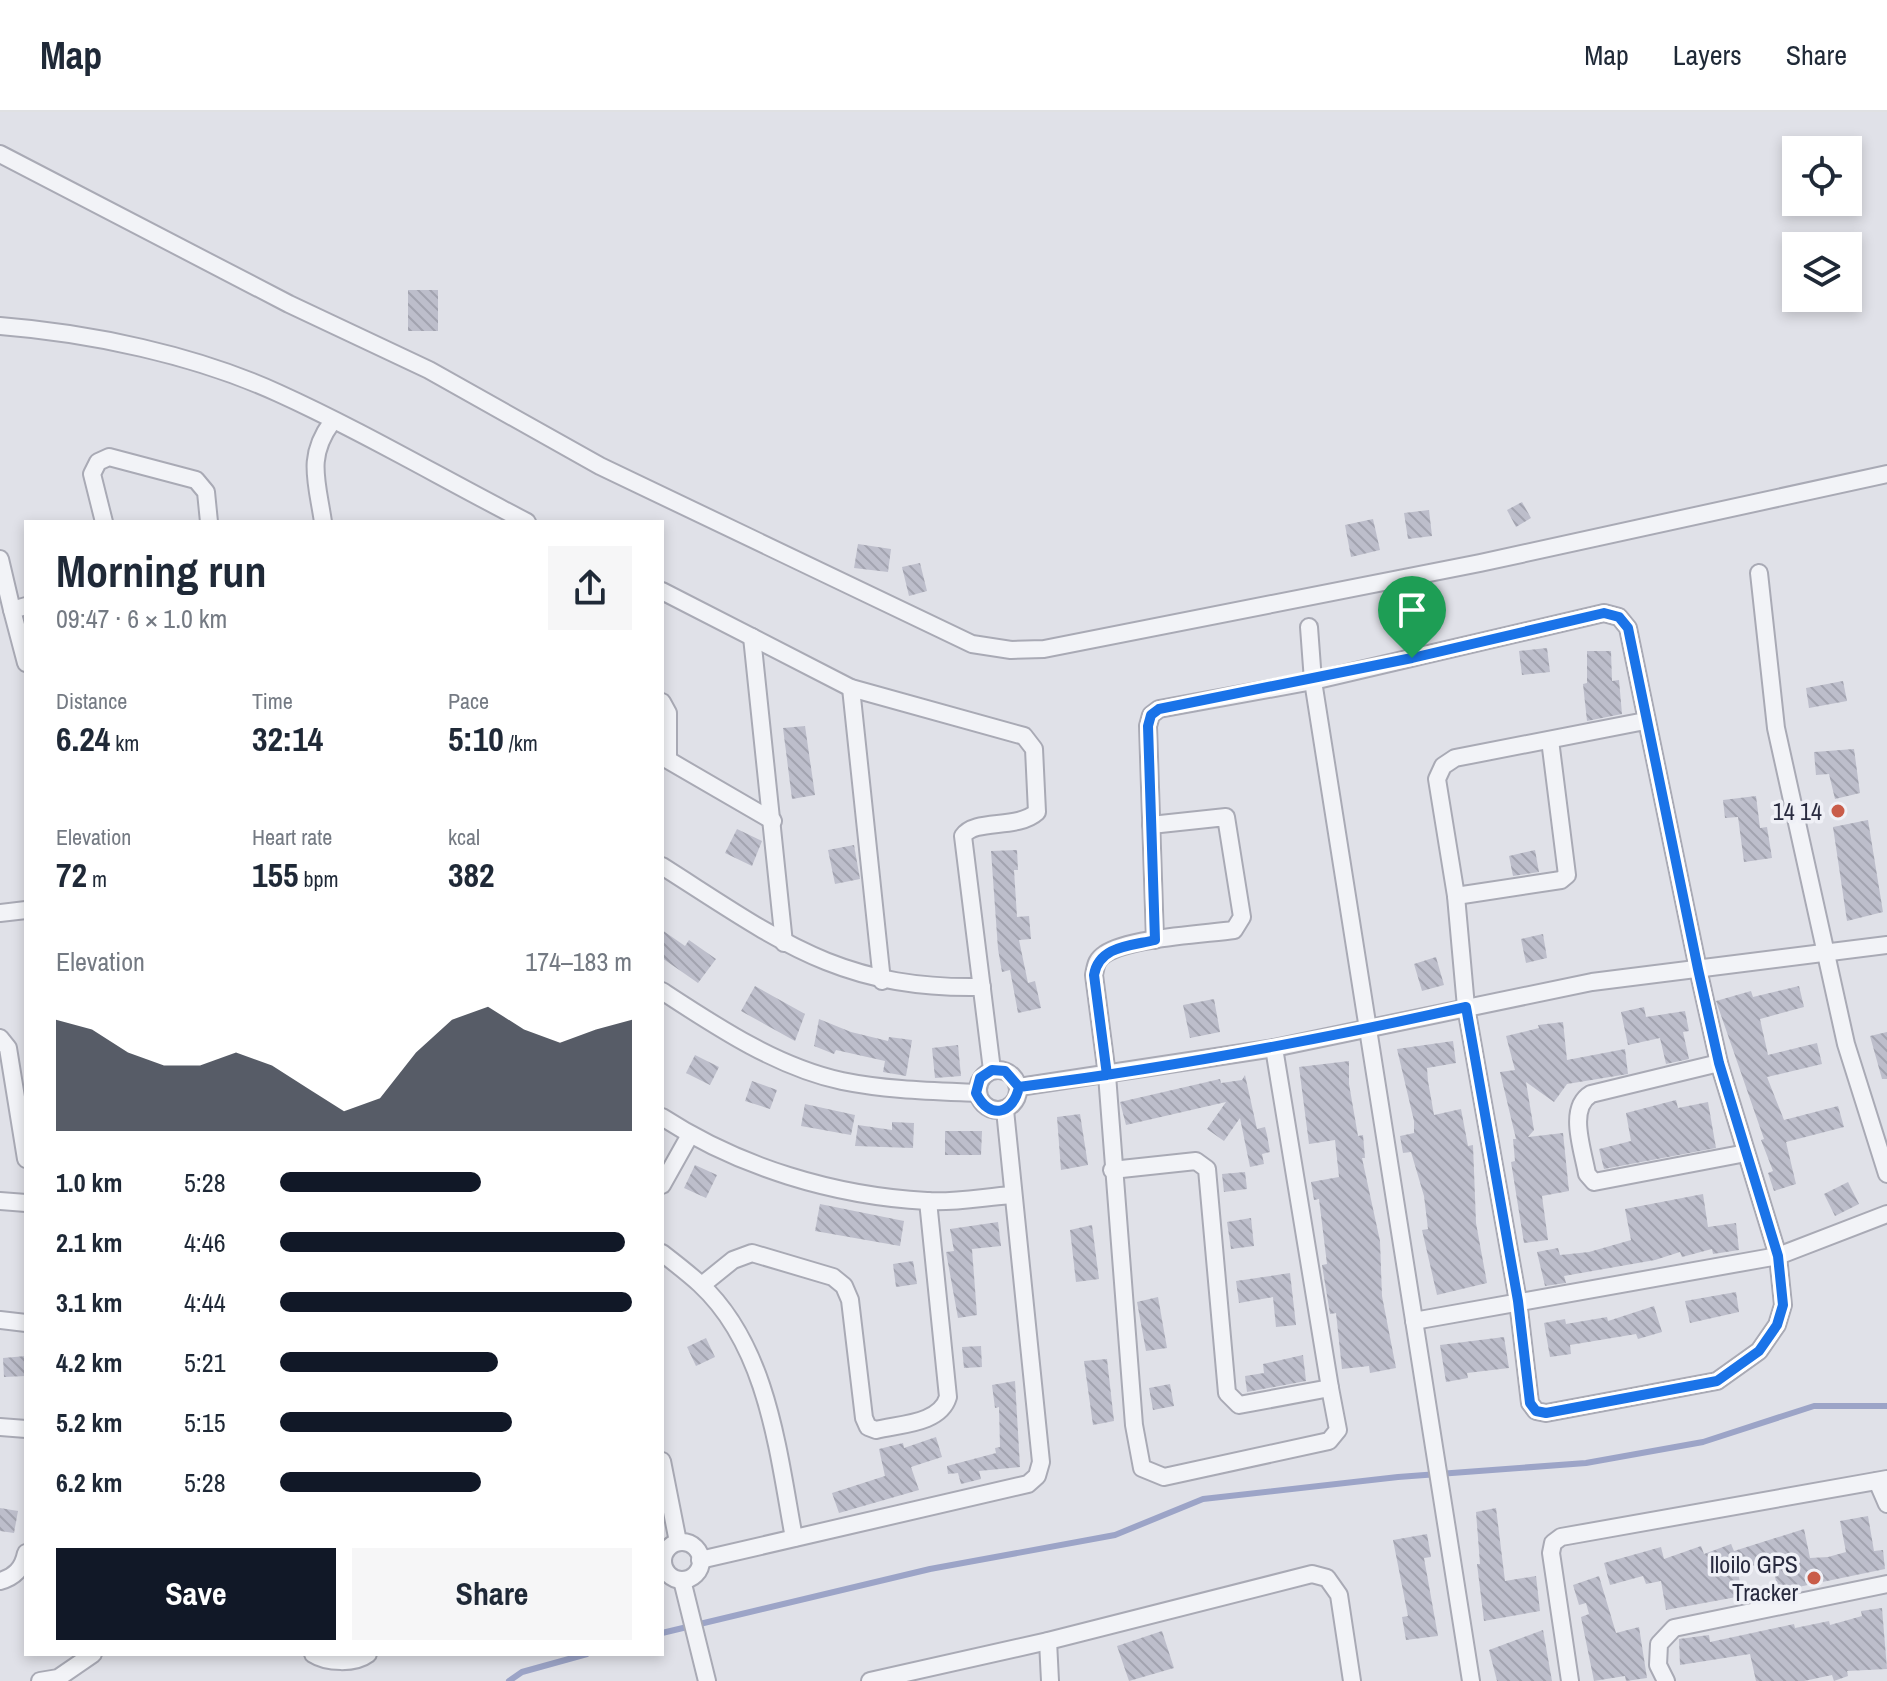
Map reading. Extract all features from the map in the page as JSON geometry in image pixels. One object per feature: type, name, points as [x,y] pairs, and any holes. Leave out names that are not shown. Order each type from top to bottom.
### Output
[{"type":"street","points":[[0,154],[289,304],[429,370],[600,466],[972,644],[1011,650],[1044,649],[1480,563],[1887,474]]},
{"type":"street","points":[[0,326],[91,335],[232,375],[278,393],[523,520]]},
{"type":"street","points":[[323,520],[314,455],[318,441],[332,422]]},
{"type":"street","points":[[104,520],[92,474],[98,462],[109,457],[196,480],[206,492],[209,520]]},
{"type":"street","points":[[0,559],[19,608],[24,647]]},
{"type":"street","points":[[1759,573],[1776,728],[1846,1044],[1887,1174]]},
{"type":"street","points":[[664,592],[851,688],[963,722],[1005,728],[1024,736],[1034,749],[1037,812],[1027,821],[971,828],[963,836],[992,1070]]},
{"type":"street","points":[[1155,940],[1148,726],[1151,715],[1159,709],[1313,681],[1604,613],[1619,617],[1628,628],[1645,721],[1719,1063],[1778,1256],[1783,1305],[1777,1325],[1759,1351],[1717,1381],[1546,1413],[1536,1411],[1530,1403],[1518,1301],[1466,1007],[1456,896],[1437,779],[1443,766],[1455,758],[1645,721]]},
{"type":"street","points":[[1309,627],[1313,681],[1471,1681]]},
{"type":"street","points":[[752,637],[784,943]]},
{"type":"street","points":[[851,688],[882,981]]},
{"type":"street","points":[[664,706],[668,713],[668,760],[773,821]]},
{"type":"street","points":[[1456,896],[1561,880],[1567,875],[1550,740]]},
{"type":"street","points":[[1151,825],[1226,817],[1242,917],[1234,930],[1155,940],[1107,952],[1096,962],[1094,975],[1107,1075],[1134,1425],[1142,1468],[1164,1477],[1329,1441],[1338,1430],[1274,1048]]},
{"type":"street","points":[[664,867],[784,943],[824,963],[882,981],[930,988],[982,987]]},
{"type":"street","points":[[0,913],[24,910]]},
{"type":"street","points":[[1019,1087],[1274,1048],[1592,982],[1887,945]]},
{"type":"street","points":[[664,992],[709,1022],[804,1070],[888,1089],[976,1093]]},
{"type":"street","points":[[0,1038],[8,1048],[24,1147]]},
{"type":"street","points":[[1719,1063],[1591,1094],[1582,1099],[1577,1110],[1587,1174],[1594,1182],[1746,1153]]},
{"type":"street","points":[[992,1070],[1005,1071],[1019,1087],[1016,1101],[1005,1110],[993,1111],[982,1105],[976,1093],[980,1078],[992,1070]]},
{"type":"street","points":[[700,1560],[1028,1484],[1037,1476],[1041,1462],[1005,1110]]},
{"type":"street","points":[[664,1118],[690,1135],[770,1170],[827,1185],[928,1201],[1012,1195]]},
{"type":"street","points":[[664,1181],[690,1135]]},
{"type":"street","points":[[1112,1170],[1196,1161],[1207,1169],[1227,1393],[1232,1401],[1239,1405],[1330,1388]]},
{"type":"street","points":[[0,1201],[24,1203]]},
{"type":"street","points":[[702,1285],[733,1260],[752,1253],[833,1277],[844,1286],[850,1300],[864,1418],[868,1427],[876,1430],[933,1416],[945,1407],[948,1397],[928,1201]]},
{"type":"street","points":[[1414,1321],[1778,1256],[1887,1214]]},
{"type":"street","points":[[664,1255],[702,1285],[743,1341],[767,1399],[794,1538]]},
{"type":"street","points":[[0,1320],[24,1323]]},
{"type":"street","points":[[0,1427],[24,1429]]},
{"type":"street","points":[[664,1471],[678,1542]]},
{"type":"street","points":[[1570,1681],[1551,1553],[1553,1543],[1561,1537],[1882,1480],[1887,1504]]},
{"type":"street","points":[[664,1559],[668,1548],[678,1542],[696,1548],[700,1560],[693,1575],[682,1580],[672,1577],[664,1567]]},
{"type":"street","points":[[0,1581],[11,1578],[24,1565]]},
{"type":"street","points":[[870,1681],[943,1674],[1048,1641],[1312,1574],[1327,1578],[1339,1595],[1352,1681]]},
{"type":"street","points":[[682,1580],[707,1681]]},
{"type":"street","points":[[1666,1681],[1658,1665],[1659,1644],[1674,1628],[1887,1584]]},
{"type":"street","points":[[1048,1641],[1050,1681]]},
{"type":"street","points":[[40,1681],[58,1678],[90,1656]]},
{"type":"street","points":[[316,1656],[356,1661],[365,1656]]},
{"type":"building","points":[[408,290],[438,290],[438,331],[408,331]]},
{"type":"building","points":[[1522,502],[1531,518],[1516,527],[1507,510]]},
{"type":"building","points":[[1429,510],[1432,536],[1408,539],[1404,513]]},
{"type":"building","points":[[1373,519],[1380,550],[1351,557],[1345,525]]},
{"type":"building","points":[[858,544],[891,549],[888,572],[854,568]]},
{"type":"building","points":[[920,563],[927,591],[909,596],[902,567]]},
{"type":"building","points":[[1547,648],[1550,672],[1522,675],[1519,651]]},
{"type":"building","points":[[1587,651],[1611,651],[1612,681],[1619,680],[1622,714],[1587,721],[1583,684],[1587,683]]},
{"type":"building","points":[[1843,681],[1847,701],[1809,708],[1806,688]]},
{"type":"building","points":[[805,726],[815,795],[792,799],[783,728]]},
{"type":"building","points":[[1854,749],[1860,793],[1835,799],[1829,774],[1816,775],[1814,752]]},
{"type":"building","points":[[1756,796],[1760,828],[1767,827],[1772,858],[1744,862],[1738,817],[1725,818],[1723,800]]},
{"type":"building","points":[[1868,820],[1883,912],[1847,921],[1833,827]]},
{"type":"building","points":[[737,829],[762,841],[752,866],[725,853]]},
{"type":"building","points":[[854,845],[860,879],[835,884],[828,850]]},
{"type":"building","points":[[1017,850],[1018,870],[1014,870],[1017,917],[1029,916],[1031,939],[1019,940],[1028,983],[1035,981],[1041,1008],[1018,1013],[1010,970],[1002,972],[998,949],[991,851]]},
{"type":"building","points":[[1535,850],[1539,872],[1513,876],[1509,856]]},
{"type":"building","points":[[664,931],[685,946],[689,940],[716,959],[698,983],[664,959]]},
{"type":"building","points":[[1543,934],[1547,958],[1526,963],[1521,939]]},
{"type":"building","points":[[1436,957],[1444,985],[1422,991],[1414,964]]},
{"type":"building","points":[[755,986],[805,1014],[795,1041],[741,1011]]},
{"type":"building","points":[[1799,986],[1804,1007],[1760,1019],[1768,1055],[1817,1043],[1822,1064],[1767,1077],[1784,1120],[1838,1106],[1844,1127],[1786,1142],[1796,1184],[1774,1191],[1768,1173],[1773,1171],[1761,1140],[1764,1139],[1716,1001],[1751,991],[1753,997]]},
{"type":"building","points":[[1214,999],[1220,1032],[1190,1038],[1183,1005]]},
{"type":"building","points":[[1644,1007],[1646,1017],[1685,1011],[1689,1031],[1683,1032],[1689,1059],[1666,1064],[1660,1038],[1628,1045],[1621,1012]]},
{"type":"building","points":[[819,1019],[851,1032],[888,1041],[889,1037],[912,1040],[906,1076],[883,1072],[885,1061],[836,1050],[834,1054],[814,1046]]},
{"type":"building","points":[[1563,1022],[1567,1060],[1625,1049],[1628,1074],[1567,1084],[1554,1102],[1526,1082],[1534,1130],[1528,1137],[1563,1133],[1569,1191],[1542,1196],[1548,1240],[1524,1243],[1511,1162],[1515,1161],[1513,1139],[1516,1139],[1500,1072],[1515,1070],[1506,1036],[1539,1028],[1538,1025]]},
{"type":"building","points":[[1887,1032],[1887,1079],[1882,1079],[1870,1036]]},
{"type":"building","points":[[1453,1041],[1456,1063],[1427,1068],[1428,1081],[1434,1115],[1461,1109],[1468,1146],[1473,1145],[1476,1223],[1487,1283],[1437,1295],[1422,1230],[1428,1229],[1424,1196],[1411,1152],[1403,1153],[1400,1136],[1414,1133],[1414,1121],[1397,1049]]},
{"type":"building","points":[[958,1045],[961,1076],[935,1078],[932,1048]]},
{"type":"building","points":[[695,1055],[719,1067],[710,1085],[686,1073]]},
{"type":"building","points":[[1349,1061],[1349,1084],[1358,1136],[1363,1135],[1365,1158],[1362,1158],[1380,1241],[1382,1296],[1396,1368],[1370,1373],[1369,1366],[1342,1369],[1336,1313],[1330,1314],[1322,1265],[1327,1264],[1319,1199],[1314,1200],[1311,1182],[1339,1177],[1335,1140],[1309,1144],[1299,1067]]},
{"type":"building","points":[[1245,1075],[1257,1129],[1265,1127],[1267,1135],[1270,1152],[1262,1154],[1264,1164],[1250,1167],[1240,1118],[1224,1141],[1207,1129],[1226,1102],[1126,1125],[1120,1102],[1220,1079],[1221,1083],[1242,1080]]},
{"type":"building","points":[[752,1081],[777,1090],[770,1109],[745,1101]]},
{"type":"building","points":[[1676,1100],[1678,1108],[1708,1102],[1716,1148],[1604,1169],[1599,1149],[1631,1141],[1626,1113]]},
{"type":"building","points":[[805,1104],[855,1115],[851,1135],[801,1126]]},
{"type":"building","points":[[1080,1114],[1088,1165],[1061,1170],[1057,1117]]},
{"type":"building","points":[[892,1122],[914,1123],[913,1148],[855,1146],[858,1125],[892,1130]]},
{"type":"building","points":[[945,1131],[982,1131],[981,1155],[945,1155]]},
{"type":"building","points":[[695,1165],[717,1175],[706,1198],[684,1188]]},
{"type":"building","points":[[1245,1172],[1247,1189],[1224,1192],[1222,1174]]},
{"type":"building","points":[[1848,1182],[1859,1204],[1835,1216],[1824,1194]]},
{"type":"building","points":[[1703,1194],[1708,1227],[1736,1223],[1739,1250],[1713,1254],[1712,1249],[1682,1257],[1680,1252],[1655,1260],[1564,1276],[1566,1283],[1545,1286],[1537,1252],[1558,1248],[1560,1255],[1589,1252],[1631,1240],[1625,1209]]},
{"type":"building","points":[[820,1204],[904,1221],[900,1246],[815,1231]]},
{"type":"building","points":[[1251,1218],[1254,1246],[1231,1249],[1227,1222]]},
{"type":"building","points":[[998,1222],[1001,1246],[972,1249],[977,1315],[958,1318],[946,1252],[954,1251],[950,1229]]},
{"type":"building","points":[[1092,1225],[1099,1279],[1076,1282],[1070,1230]]},
{"type":"building","points":[[913,1261],[917,1284],[896,1287],[893,1264]]},
{"type":"building","points":[[1290,1273],[1296,1325],[1276,1327],[1273,1297],[1239,1303],[1236,1281]]},
{"type":"building","points":[[1736,1292],[1739,1312],[1690,1323],[1685,1301]]},
{"type":"building","points":[[1158,1297],[1167,1348],[1146,1351],[1137,1302]]},
{"type":"building","points":[[1654,1306],[1662,1332],[1638,1339],[1636,1334],[1570,1345],[1571,1354],[1550,1357],[1544,1323],[1565,1319],[1566,1324],[1607,1317],[1608,1321]]},
{"type":"building","points":[[1504,1337],[1509,1368],[1467,1373],[1468,1378],[1446,1382],[1440,1345]]},
{"type":"building","points":[[706,1338],[715,1357],[696,1366],[687,1347]]},
{"type":"building","points":[[981,1346],[982,1367],[964,1368],[962,1347]]},
{"type":"building","points":[[1303,1355],[1306,1381],[1247,1392],[1245,1376],[1264,1373],[1263,1364]]},
{"type":"building","points":[[24,1356],[24,1376],[4,1377],[3,1358]]},
{"type":"building","points":[[1107,1359],[1114,1421],[1093,1425],[1084,1361]]},
{"type":"building","points":[[1015,1381],[1020,1467],[979,1471],[981,1479],[961,1484],[958,1473],[948,1474],[947,1466],[996,1453],[995,1448],[1000,1447],[999,1407],[995,1408],[992,1385]]},
{"type":"building","points":[[1170,1384],[1174,1406],[1153,1410],[1149,1388]]},
{"type":"building","points":[[936,1437],[942,1457],[911,1467],[919,1490],[839,1513],[832,1493],[885,1476],[879,1449],[903,1443],[904,1448]]},
{"type":"building","points":[[0,1508],[18,1511],[14,1533],[0,1531]]},
{"type":"building","points":[[1496,1508],[1505,1581],[1536,1576],[1540,1611],[1484,1621],[1477,1564],[1480,1564],[1476,1512]]},
{"type":"building","points":[[1868,1516],[1874,1551],[1883,1550],[1885,1569],[1779,1591],[1770,1560],[1738,1571],[1742,1596],[1666,1610],[1661,1581],[1646,1584],[1643,1576],[1610,1585],[1604,1563],[1661,1547],[1664,1559],[1701,1546],[1704,1554],[1731,1544],[1734,1551],[1804,1529],[1810,1558],[1828,1557],[1846,1552],[1840,1521]]},
{"type":"building","points":[[1427,1534],[1431,1557],[1424,1558],[1438,1636],[1406,1640],[1402,1617],[1408,1616],[1393,1540]]},
{"type":"building","points":[[1599,1576],[1616,1633],[1639,1627],[1647,1678],[1626,1681],[1625,1676],[1594,1681],[1581,1617],[1589,1614],[1586,1603],[1579,1605],[1573,1585]]},
{"type":"building","points":[[1882,1608],[1887,1669],[1847,1671],[1848,1676],[1834,1681],[1832,1675],[1804,1681],[1756,1681],[1750,1654],[1680,1665],[1679,1639],[1709,1635],[1710,1642],[1794,1624],[1795,1628],[1829,1621],[1830,1625],[1862,1616],[1861,1611]]},
{"type":"building","points":[[1543,1630],[1552,1681],[1497,1681],[1489,1650]]},
{"type":"building","points":[[1162,1631],[1174,1668],[1129,1681],[1117,1646]]},
{"type":"waterway","points":[[664,1633],[930,1569],[1115,1535],[1203,1499],[1398,1477],[1586,1463],[1703,1442],[1814,1406],[1887,1406]]},
{"type":"waterway","points":[[509,1681],[522,1672],[580,1656]]},
{"type":"place","name":"14 14","points":[[1838,811]]},
{"type":"place","name":"Iloilo GPS Tracker","points":[[1814,1578]]},
{"type":"route","points":[[1412,658],[1313,681],[1159,709],[1151,715],[1148,726],[1155,940],[1107,952],[1096,962],[1094,975],[1107,1075],[1019,1087],[1016,1101],[1005,1110],[993,1111],[982,1105],[976,1093],[980,1078],[992,1070],[1005,1071],[1014,1077],[1019,1087],[1107,1075],[1274,1048],[1466,1007],[1518,1301],[1530,1403],[1536,1411],[1546,1413],[1717,1381],[1759,1351],[1777,1325],[1783,1305],[1778,1256],[1719,1063],[1645,721],[1628,628],[1619,617],[1604,613],[1412,658]]}]
